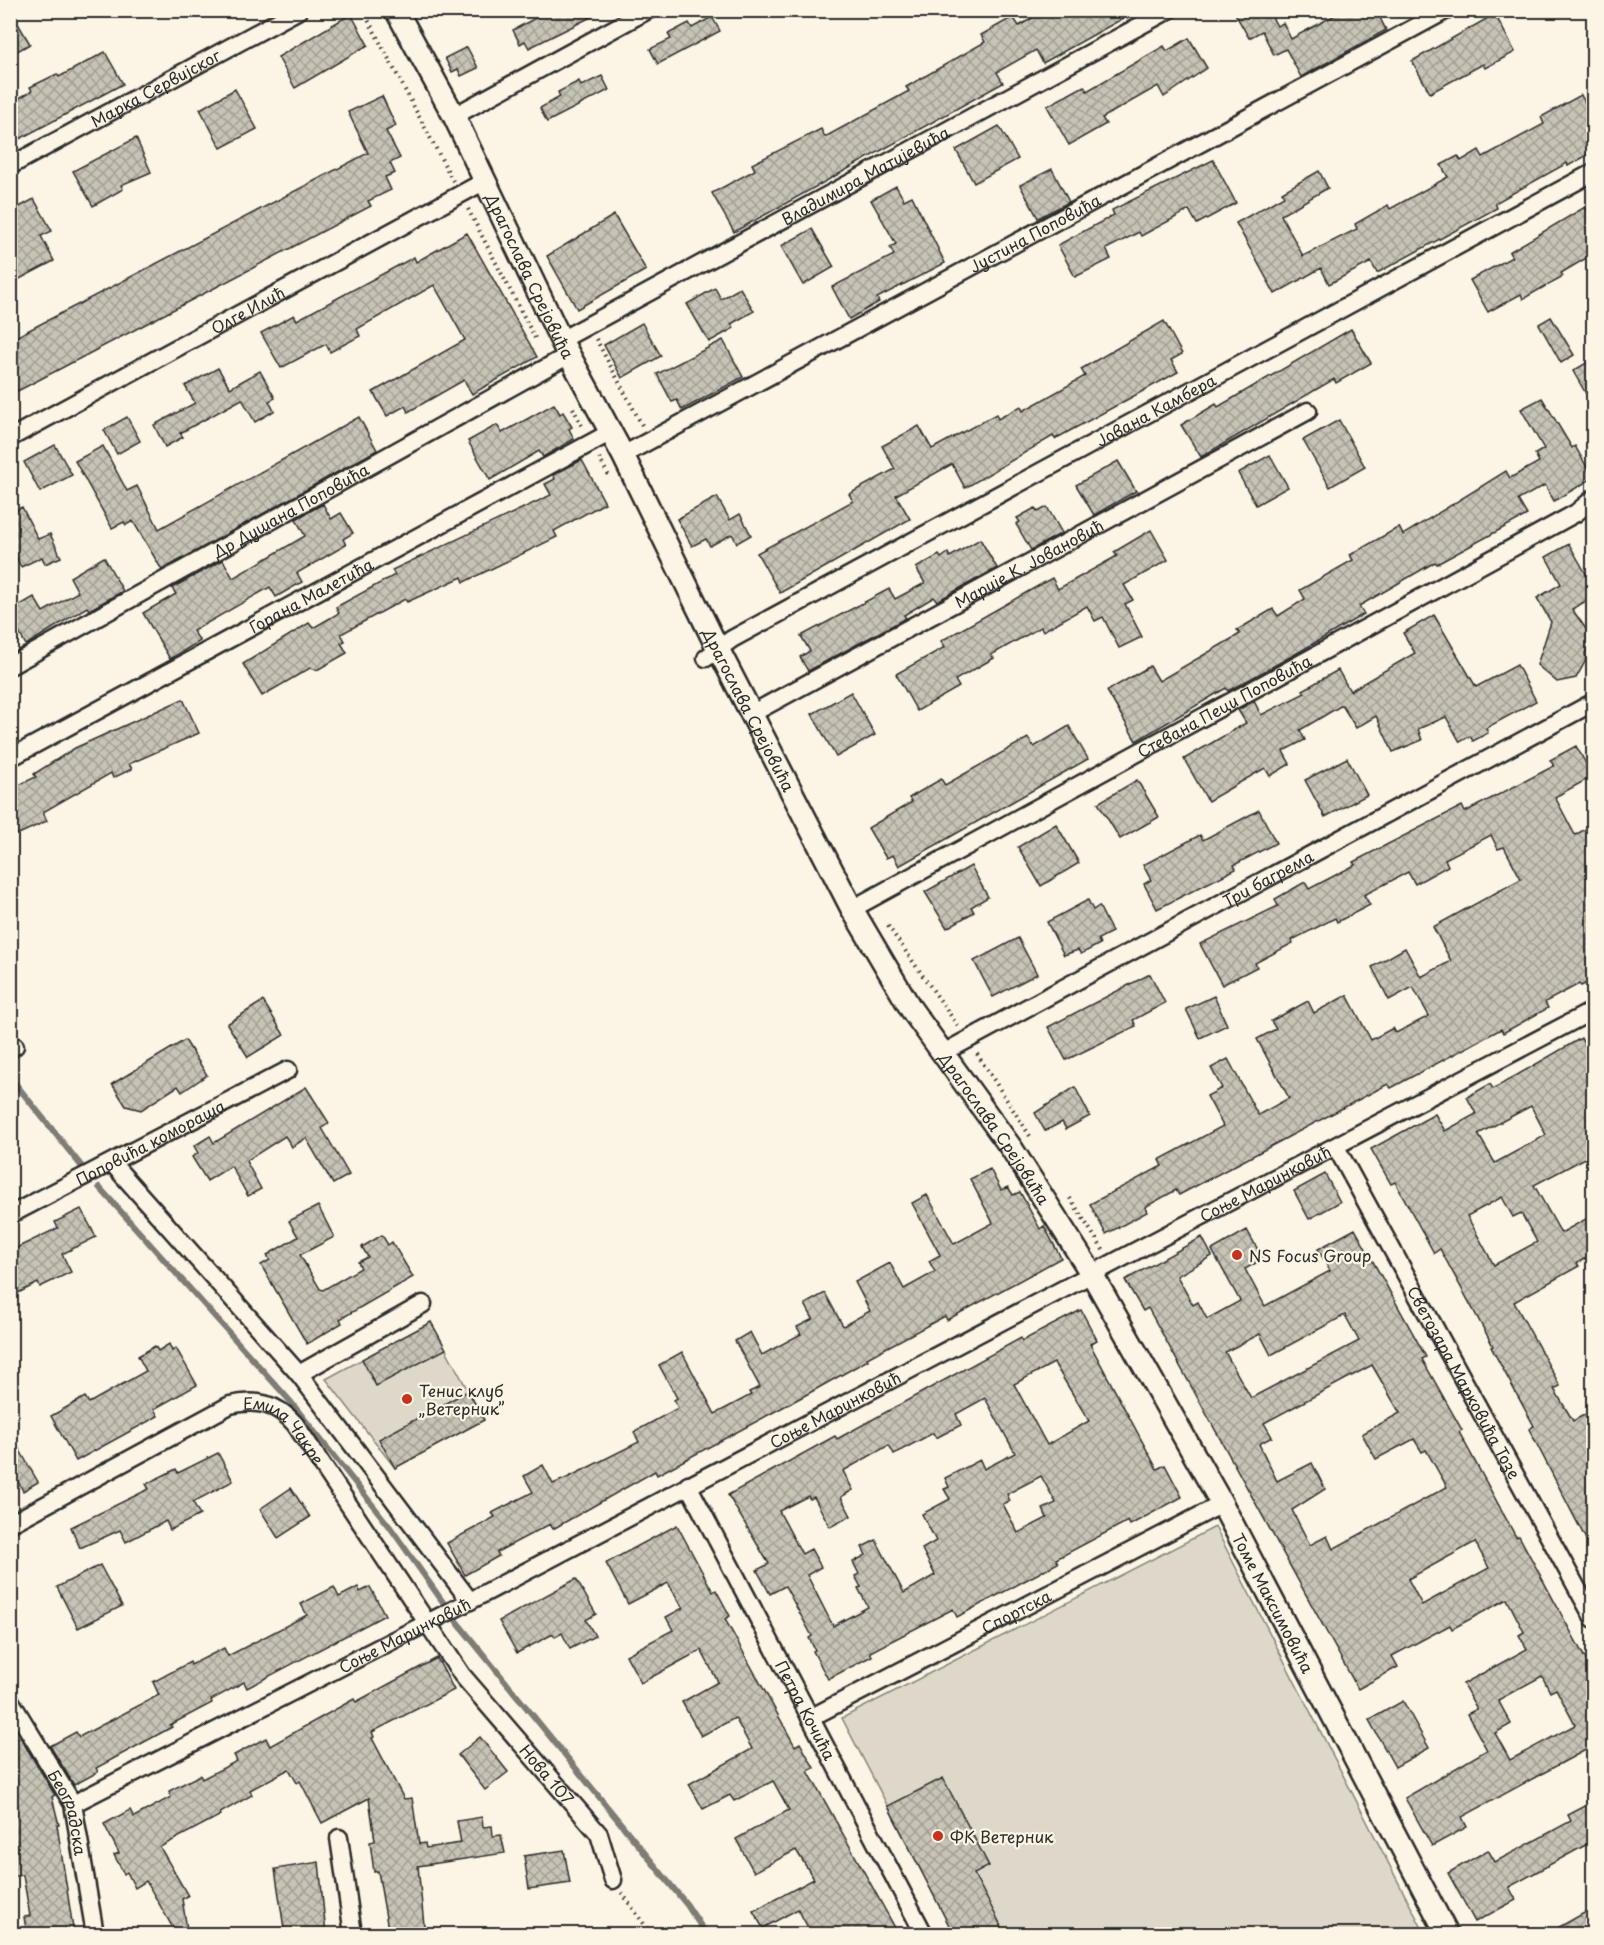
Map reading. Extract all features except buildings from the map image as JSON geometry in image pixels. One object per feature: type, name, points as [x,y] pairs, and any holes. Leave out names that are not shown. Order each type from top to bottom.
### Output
[{"type":"street","name":"Марка Сервијског","points":[[10,166],[299,10]]},
{"type":"street","name":"Драгослава Срејовића","points":[[396,10],[454,116],[565,347],[623,455],[711,652],[751,714],[860,904],[911,1009],[1012,1149],[1093,1276]]},
{"type":"street","points":[[454,116],[648,10]]},
{"type":"street","name":"Владимира Матијевића","points":[[565,347],[588,325],[1170,10]]},
{"type":"street","name":"Јустина Поповића","points":[[623,455],[1447,10]]},
{"type":"street","name":"Јована Камбера","points":[[711,652],[1593,172]]},
{"type":"street","name":"Олге Илић","points":[[10,438],[485,181]]},
{"type":"street","name":"Др Душана Поповића","points":[[10,666],[565,347]]},
{"type":"street","name":"Марије К. Јовановић","points":[[751,714],[1308,411]]},
{"type":"street","name":"Горана Малетића","points":[[10,758],[611,432]]},
{"type":"street","name":"Стевана Пеци Поповића","points":[[860,904],[1576,513],[1593,498]]},
{"type":"street","name":"Три багрема","points":[[943,1053],[1593,702]]},
{"type":"street","name":"Соње Маринковић","points":[[73,1804],[427,1624],[688,1485],[1093,1276],[1593,1011]]},
{"type":"street","name":"Поповића комораша","points":[[10,1215],[288,1070]]},
{"type":"street","name":"Светозара Марковића Тозе","points":[[1336,1147],[1593,1619]]},
{"type":"street","points":[[112,1163],[299,1374],[470,1601]]},
{"type":"street","name":"Томе Максимовића","points":[[1093,1276],[1222,1504],[1447,1935]]},
{"type":"street","points":[[299,1374],[423,1304]]},
{"type":"street","name":"Емила Чакре","points":[[10,1524],[230,1405],[244,1402],[267,1404],[278,1409],[295,1424],[427,1624]]},
{"type":"street","name":"Петра Кочића","points":[[688,1485],[924,1935]]},
{"type":"street","name":"Спортска","points":[[810,1718],[1222,1504]]},
{"type":"street","name":"Нова 107","points":[[427,1624],[462,1674],[599,1834],[613,1880]]},
{"type":"street","name":"Београдска","points":[[10,1700],[73,1804],[95,1935]]},
{"type":"street","points":[[339,1838],[353,1935]]},
{"type":"path","points":[[588,325],[650,441]]},
{"type":"path","points":[[860,904],[968,1040],[1031,1138]]},
{"type":"path","points":[[1069,1197],[1113,1265]]},
{"type":"path","points":[[613,1880],[651,1935]]},
{"type":"shaded area","name":"Тенис клуб „Ветерник”","points":[[431,1322],[484,1420],[395,1468],[326,1379]]},
{"type":"shaded area","points":[[1215,1527],[1425,1934],[954,1934],[842,1718]]},
{"type":"waterway","points":[[10,1077],[87,1173]]},
{"type":"waterway","points":[[99,1187],[291,1402],[390,1527],[457,1622],[687,1905],[706,1934]]},
{"type":"place","name":"NS Focus Group","points":[[1237,1255]]},
{"type":"place","name":"Тенис клуб „Ветерник”","points":[[407,1399]]},
{"type":"place","name":"ФК Ветерник","points":[[938,1836]]}]
